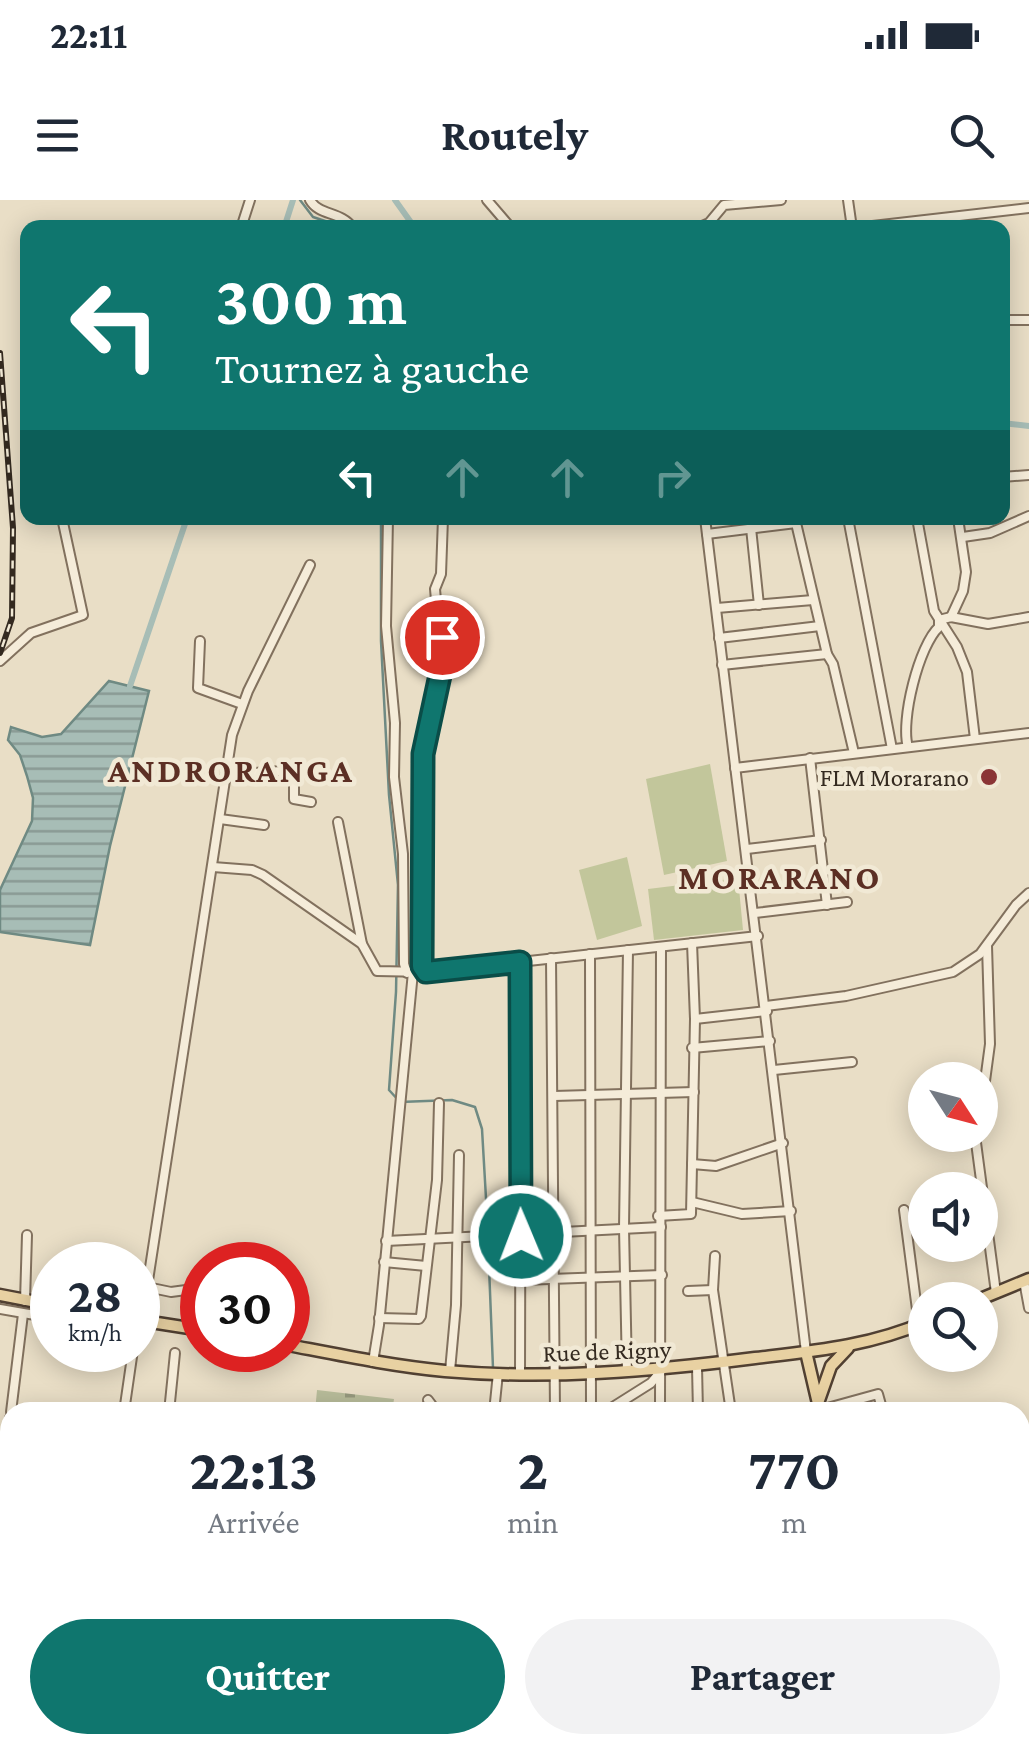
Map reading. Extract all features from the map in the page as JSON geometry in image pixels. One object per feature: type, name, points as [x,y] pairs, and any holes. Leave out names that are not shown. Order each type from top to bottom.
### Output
[{"type":"main road","points":[[998,1292],[1026,1280]]},
{"type":"main road","points":[[0,1295],[30,1301]]},
{"type":"main road","name":"Rue de Rigny","points":[[310,1349],[450,1371],[626,1372],[697,1367],[851,1346],[908,1329]]},
{"type":"main road","points":[[821,1402],[831,1366],[851,1346]]},
{"type":"main road","points":[[806,1352],[818,1402]]},
{"type":"street","points":[[310,200],[319,211],[345,220]]},
{"type":"street","points":[[487,200],[504,220]]},
{"type":"street","points":[[712,220],[724,205],[782,200]]},
{"type":"street","points":[[923,220],[1029,208]]},
{"type":"street","points":[[0,661],[31,633],[83,615],[64,525]]},
{"type":"street","points":[[372,1362],[380,1318],[399,1108],[405,973],[402,854],[394,777],[395,723],[386,626],[388,525]]},
{"type":"street","points":[[426,972],[422,957],[423,754],[442,666],[436,589],[441,574],[442,525]]},
{"type":"street","points":[[706,525],[806,1352]]},
{"type":"street","points":[[707,534],[778,525]]},
{"type":"street","points":[[796,525],[854,753]]},
{"type":"street","points":[[849,525],[892,748]]},
{"type":"street","points":[[908,747],[905,725],[924,647],[940,627],[918,525]]},
{"type":"street","points":[[951,617],[963,591],[966,572],[960,525]]},
{"type":"street","points":[[964,537],[1008,525]]},
{"type":"street","points":[[752,528],[759,605]]},
{"type":"street","points":[[155,1242],[232,734],[242,704],[310,566]]},
{"type":"street","points":[[716,608],[813,600]]},
{"type":"street","points":[[939,620],[951,617],[988,624],[1029,617]]},
{"type":"street","points":[[939,620],[967,672],[974,739]]},
{"type":"street","points":[[719,638],[820,626]]},
{"type":"street","points":[[200,640],[198,688],[242,704]]},
{"type":"street","points":[[722,666],[827,654]]},
{"type":"street","points":[[735,768],[1029,733]]},
{"type":"street","points":[[810,758],[827,905]]},
{"type":"street","points":[[227,775],[294,770],[294,799],[311,802]]},
{"type":"street","points":[[220,819],[264,825]]},
{"type":"street","points":[[338,822],[362,944],[377,970],[426,972],[758,936]]},
{"type":"street","points":[[747,849],[821,840]]},
{"type":"street","points":[[213,868],[252,870],[262,875],[362,944]]},
{"type":"street","points":[[695,1019],[846,996],[953,972],[980,954],[1029,892]]},
{"type":"street","points":[[755,913],[847,902]]},
{"type":"street","points":[[658,1216],[692,1214],[692,943]]},
{"type":"street","points":[[660,1402],[661,946]]},
{"type":"street","points":[[986,946],[988,1062]]},
{"type":"street","points":[[626,1372],[628,950]]},
{"type":"street","points":[[590,954],[590,1402]]},
{"type":"street","points":[[552,958],[556,1402]]},
{"type":"street","points":[[520,962],[520,1374]]},
{"type":"street","points":[[692,1048],[770,1042]]},
{"type":"street","points":[[774,1070],[852,1062]]},
{"type":"street","points":[[554,1096],[694,1092]]},
{"type":"street","points":[[380,1318],[419,1319],[437,1180],[439,1103]]},
{"type":"street","points":[[692,1164],[716,1166],[783,1142]]},
{"type":"street","points":[[977,1152],[995,1282]]},
{"type":"street","points":[[450,1371],[456,1305],[459,1155]]},
{"type":"street","points":[[692,1202],[742,1214],[791,1211]]},
{"type":"street","points":[[904,1210],[915,1282]]},
{"type":"street","points":[[386,1240],[484,1238],[660,1226]]},
{"type":"street","points":[[25,1300],[28,1235]]},
{"type":"street","points":[[715,1256],[713,1290],[728,1402]]},
{"type":"street","points":[[384,1262],[426,1266]]},
{"type":"street","points":[[522,1280],[662,1275]]},
{"type":"street","points":[[1026,1280],[1029,1308]]},
{"type":"street","points":[[688,1291],[713,1290]]},
{"type":"street","points":[[0,1309],[30,1315]]},
{"type":"street","points":[[12,1402],[22,1314]]},
{"type":"street","points":[[170,1402],[175,1353]]},
{"type":"street","points":[[697,1367],[698,1402]]},
{"type":"street","points":[[628,1402],[662,1370]]},
{"type":"street","points":[[125,1402],[129,1372]]},
{"type":"street","points":[[495,1402],[498,1373]]},
{"type":"street","points":[[844,1402],[878,1394],[880,1402]]},
{"type":"green space","points":[[710,764],[727,861],[664,875],[646,779]]},
{"type":"green space","points":[[627,857],[642,926],[597,940],[579,870]]},
{"type":"green space","points":[[738,878],[743,930],[654,940],[648,889]]},
{"type":"green space","points":[[317,1390],[394,1399],[394,1402],[316,1402]]},
{"type":"water","points":[[109,681],[149,691],[90,945],[0,932],[0,890],[32,821],[33,798],[20,755],[8,740],[11,727],[42,737],[61,734]]},
{"type":"waterway","points":[[287,220],[293,200]]},
{"type":"waterway","points":[[300,200],[313,217],[322,220]]},
{"type":"waterway","points":[[395,200],[409,220]]},
{"type":"waterway","points":[[1010,424],[1029,426]]},
{"type":"waterway","points":[[130,686],[185,525]]},
{"type":"waterway","points":[[381,525],[381,641],[398,885],[389,1090],[400,1102],[452,1100],[475,1107],[482,1129],[488,1233]]},
{"type":"waterway","points":[[488,1241],[493,1368]]},
{"type":"railway","points":[[0,353],[13,528],[12,618],[0,653]]},
{"type":"place","name":"FLM Morarano","points":[[989,777]]},
{"type":"district","name":"ANDRORANGA","points":[[231,770]]},
{"type":"district","name":"MORARANO","points":[[780,877]]},
{"type":"route","points":[[442,637],[442,666],[423,754],[422,966],[426,972],[520,962],[521,1236]]}]
